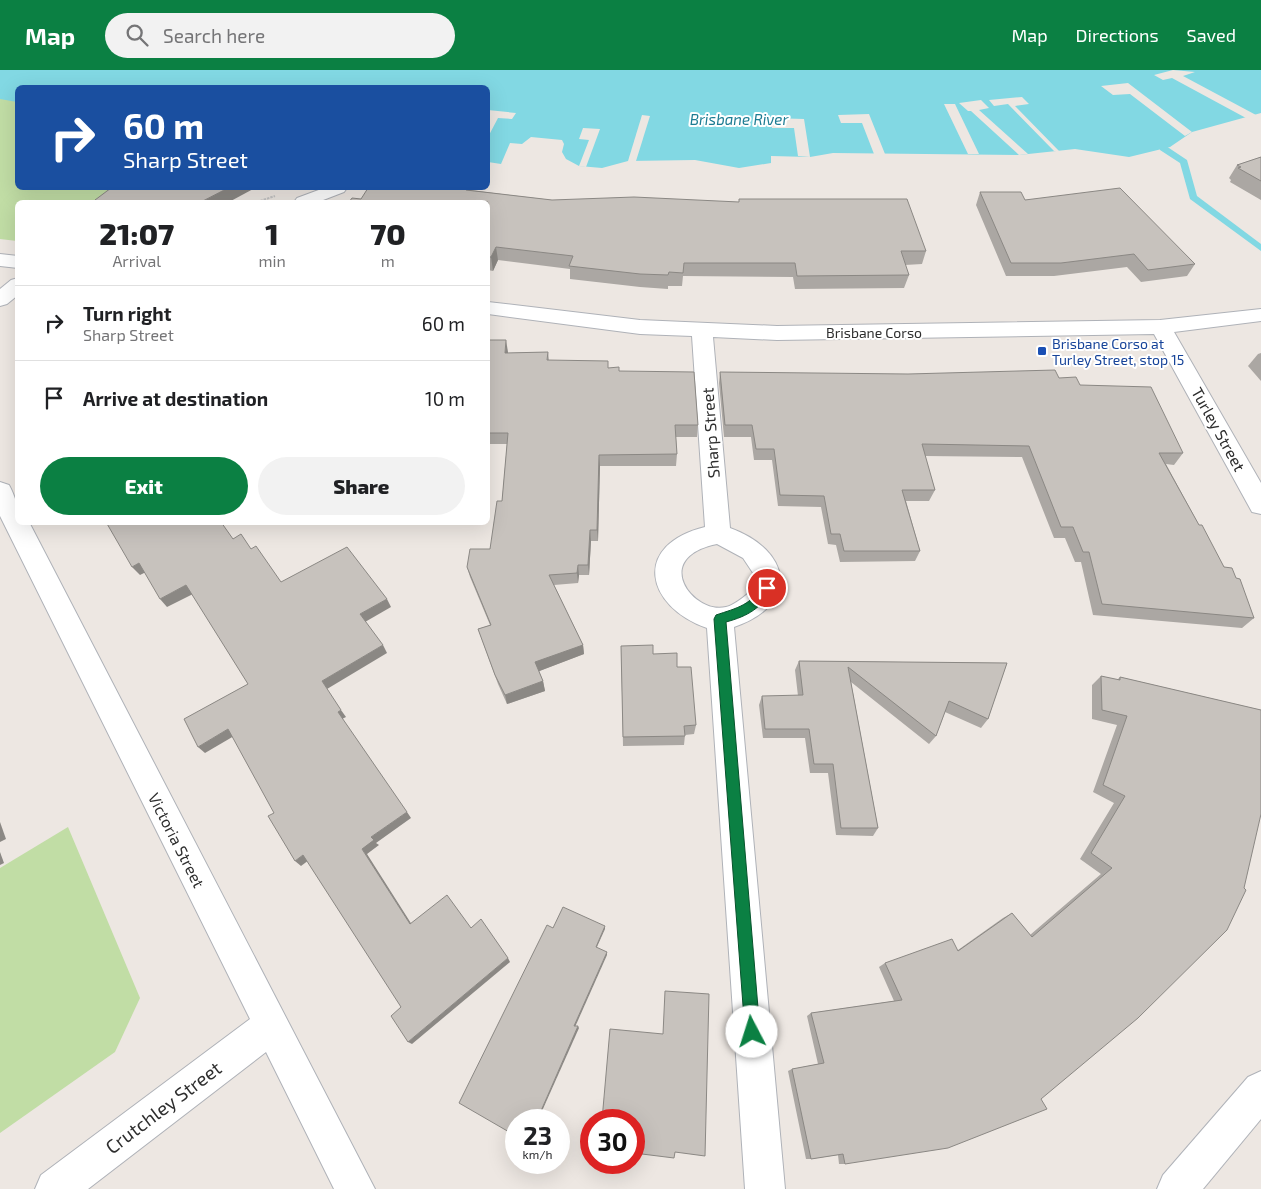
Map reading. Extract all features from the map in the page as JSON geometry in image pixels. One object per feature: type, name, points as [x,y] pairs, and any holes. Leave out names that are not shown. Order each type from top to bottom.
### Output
[{"type":"street","points":[[308,200],[333,190]]},
{"type":"street","points":[[0,260],[15,262]]},
{"type":"street","points":[[0,300],[15,287]]},
{"type":"street","name":"Brisbane Corso","points":[[490,308],[640,327],[702,331],[1051,330],[1160,327],[1261,315]]},
{"type":"street","name":"Turley Street","points":[[1160,327],[1175,350],[1261,505]]},
{"type":"street","name":"Sharp Street","points":[[702,331],[718,534]]},
{"type":"street","name":"Victoria Street","points":[[0,491],[15,521]]},
{"type":"street","name":"Victoria Street","points":[[17,525],[355,1189]]},
{"type":"street","points":[[718,534],[734,540],[755,552],[764,564],[768,574],[767,588],[760,600],[741,613],[720,619],[699,612],[684,604],[673,592],[668,578],[669,565],[678,550],[690,541],[718,534]]},
{"type":"street","points":[[720,619],[764,1189]]},
{"type":"street","name":"Crutchley Street","points":[[55,1189],[271,1026]]},
{"type":"street","points":[[1177,1189],[1261,1090]]},
{"type":"green space","points":[[0,78],[15,86],[15,190],[124,190],[108,200],[15,200],[15,241],[0,239]]},
{"type":"green space","points":[[68,827],[140,998],[115,1052],[0,1133],[0,868]]},
{"type":"water","name":"Brisbane River","points":[[0,70],[1261,70],[1261,113],[1192,132],[1170,147],[1129,157],[1075,149],[1019,155],[833,153],[810,157],[771,156],[771,163],[739,168],[695,160],[628,161],[602,168],[579,166],[566,159],[562,152],[564,144],[562,140],[531,137],[522,144],[510,143],[501,164],[490,162],[490,85],[15,85],[15,102],[0,99]]},
{"type":"pier","points":[[1173,70],[1195,72],[1183,76],[1256,115],[1246,118],[1172,78],[1163,80],[1154,75]]},
{"type":"pier","points":[[1128,83],[1192,132],[1185,136],[1130,94],[1113,95],[1101,86]]},
{"type":"pier","points":[[1022,97],[1029,104],[1015,106],[1059,151],[1054,151],[1008,104],[994,106],[989,100]]},
{"type":"pier","points":[[981,100],[989,108],[979,110],[1028,154],[1019,155],[971,111],[968,111],[959,103]]},
{"type":"pier","points":[[944,104],[955,104],[979,154],[968,154]]},
{"type":"pier","points":[[490,110],[516,113],[512,119],[498,118],[490,133]]},
{"type":"pier","points":[[869,114],[885,154],[874,154],[862,123],[841,123],[838,115]]},
{"type":"pier","points":[[642,115],[650,116],[636,161],[628,161]]},
{"type":"pier","points":[[771,118],[804,119],[810,157],[798,156],[794,128],[772,128]]},
{"type":"pier","points":[[583,128],[600,129],[586,167],[579,166],[589,140],[579,139]]},
{"type":"building","points":[[1261,157],[1261,181],[1238,168],[1241,167],[1237,165]]},
{"type":"building","points":[[1120,188],[1195,264],[1148,270],[1134,254],[1061,263],[1011,263],[980,192],[1021,192],[1025,200]]},
{"type":"building","points":[[108,190],[224,190],[205,200],[95,200]]},
{"type":"building","points":[[367,190],[466,190],[552,200],[634,197],[739,202],[739,199],[907,199],[926,251],[901,251],[909,275],[797,276],[795,263],[684,263],[683,273],[669,272],[668,275],[640,274],[569,266],[573,256],[496,247],[490,257],[490,200],[350,200],[352,198],[361,199]]},
{"type":"building","points":[[490,340],[506,340],[505,353],[548,352],[547,360],[608,361],[608,368],[619,367],[619,371],[694,372],[698,425],[675,425],[677,454],[599,455],[597,530],[590,530],[588,565],[578,565],[577,573],[549,575],[583,645],[535,662],[543,681],[505,695],[495,675],[478,629],[491,625],[467,567],[470,549],[490,549],[497,501],[502,501],[508,433],[490,433]]},
{"type":"building","points":[[1055,370],[1059,378],[1076,377],[1080,385],[1151,387],[1183,453],[1159,453],[1199,525],[1202,525],[1224,567],[1232,568],[1236,578],[1240,579],[1254,618],[1102,604],[1089,552],[1083,552],[1073,527],[1061,527],[1029,446],[922,444],[935,490],[902,490],[920,551],[844,551],[840,534],[831,534],[824,496],[780,495],[774,449],[756,449],[752,425],[725,425],[720,372],[908,374]]},
{"type":"building","points":[[108,525],[223,525],[233,539],[241,534],[251,549],[256,546],[281,582],[347,547],[387,599],[360,614],[383,645],[322,681],[341,710],[338,712],[407,812],[371,837],[374,840],[362,849],[410,924],[447,895],[471,928],[481,919],[508,958],[408,1042],[391,1016],[401,1007],[303,855],[295,861],[268,816],[274,813],[228,729],[198,747],[184,719],[248,684],[186,585],[160,599],[139,563],[132,567]]},
{"type":"building","points":[[653,645],[653,654],[677,653],[677,667],[691,667],[696,725],[684,726],[685,736],[623,737],[621,646]]},
{"type":"building","points":[[799,661],[1007,663],[988,719],[949,701],[936,736],[848,667],[878,828],[841,828],[833,764],[814,764],[809,729],[765,729],[762,696],[803,695]]},
{"type":"building","points":[[1101,676],[1120,680],[1120,677],[1261,710],[1261,814],[1244,888],[1246,890],[1227,930],[1138,1018],[1041,1099],[1047,1109],[948,1148],[845,1164],[843,1154],[811,1159],[792,1069],[824,1063],[811,1013],[902,1000],[885,963],[952,939],[958,951],[1012,913],[1032,937],[1112,868],[1091,853],[1125,796],[1103,785],[1127,716],[1102,710]]},
{"type":"building","points":[[563,907],[605,926],[596,947],[607,952],[574,1026],[578,1026],[542,1109],[505,1109],[505,1130],[459,1103],[547,925],[553,928]]},
{"type":"building","points":[[665,991],[709,994],[705,1156],[675,1152],[674,1158],[645,1154],[645,1109],[603,1109],[610,1029],[663,1034]]},
{"type":"waterway","points":[[1163,148],[1184,162],[1193,197],[1261,248]]},
{"type":"place","name":"Brisbane Corso at Turley Street, stop 15","points":[[1042,351]]},
{"type":"route","points":[[752,1032],[720,619],[741,613],[760,600],[767,588]]}]
